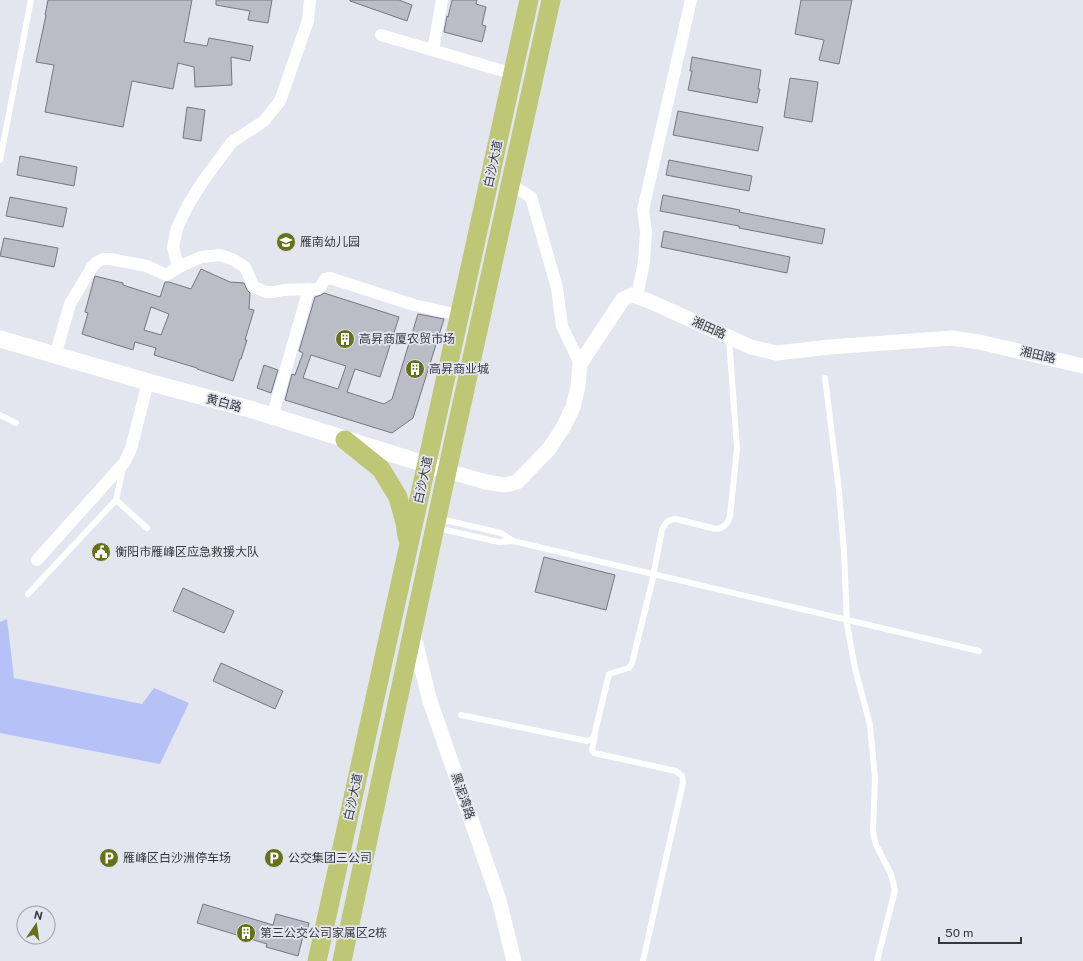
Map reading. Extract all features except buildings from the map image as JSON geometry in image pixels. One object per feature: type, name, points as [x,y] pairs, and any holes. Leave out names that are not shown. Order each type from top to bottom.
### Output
[{"type":"main road","name":"白沙大道","points":[[317,961],[529,0]]},
{"type":"main road","name":"白沙大道","points":[[342,961],[447,471],[551,0]]},
{"type":"main road","name":"黄白路","points":[[0,340],[272,416],[447,471]]},
{"type":"main road","points":[[345,440],[381,470],[398,497],[409,546]]},
{"type":"street","points":[[181,266],[177,262],[173,247],[177,228],[188,205],[203,181],[232,142],[264,121],[280,101],[308,20],[310,0]]},
{"type":"street","points":[[433,50],[442,0]]},
{"type":"street","points":[[447,471],[486,482],[505,485],[517,482],[549,449],[564,426],[573,407],[578,386],[580,364],[623,299],[632,295],[637,296],[644,262],[646,232],[643,210],[691,0]]},
{"type":"street","points":[[381,35],[513,74]]},
{"type":"street","points":[[510,184],[531,197],[557,288],[562,326],[580,364]]},
{"type":"street","points":[[55,356],[70,304],[92,267],[103,259],[147,266],[166,275],[201,257],[220,255],[234,260],[245,267],[254,287],[260,290],[274,292],[319,288],[325,279],[331,278],[414,305],[459,315]]},
{"type":"street","points":[[272,416],[309,289]]},
{"type":"street","name":"湘田路","points":[[637,296],[751,347],[776,353],[830,347],[952,338],[979,342],[1083,366]]},
{"type":"street","points":[[37,560],[124,463],[131,449],[148,382]]},
{"type":"street","name":"黑泥湾路","points":[[413,631],[429,698],[499,900],[514,961]]},
{"type":"lane","points":[[0,160],[31,0]]},
{"type":"lane","points":[[643,961],[683,783],[682,776],[676,771],[594,753],[592,750],[609,674],[629,668],[632,663],[652,582],[662,530],[665,524],[669,520],[676,519],[716,529],[726,526],[729,521],[737,448],[729,337]]},
{"type":"lane","points":[[825,378],[839,491],[844,552],[846,620],[855,668],[870,725],[875,778],[873,832],[876,845],[891,874],[894,890],[877,961]]},
{"type":"lane","points":[[0,415],[16,423]]},
{"type":"lane","points":[[28,594],[116,500],[124,463]]},
{"type":"lane","points":[[116,500],[147,528]]},
{"type":"lane","points":[[436,523],[499,542],[513,541]]},
{"type":"lane","points":[[436,523],[501,534],[513,541],[979,651]]},
{"type":"lane","points":[[461,715],[587,741],[592,739],[596,733]]},
{"type":"shaded area","points":[[7,619],[14,678],[142,704],[154,688],[189,703],[160,764],[0,733],[0,622]]},
{"type":"place","name":"雁南幼儿园","points":[[286,242]]},
{"type":"place","name":"高昇商厦农贸市场","points":[[345,339]]},
{"type":"place","name":"高昇商业城","points":[[415,369]]},
{"type":"place","name":"衡阳市雁峰区应急救援大队","points":[[101,552]]},
{"type":"place","name":"雁峰区白沙洲停车场","points":[[109,858]]},
{"type":"place","name":"公交集团三公司","points":[[274,858]]},
{"type":"place","name":"第三公交公司家属区2栋","points":[[246,933]]}]
